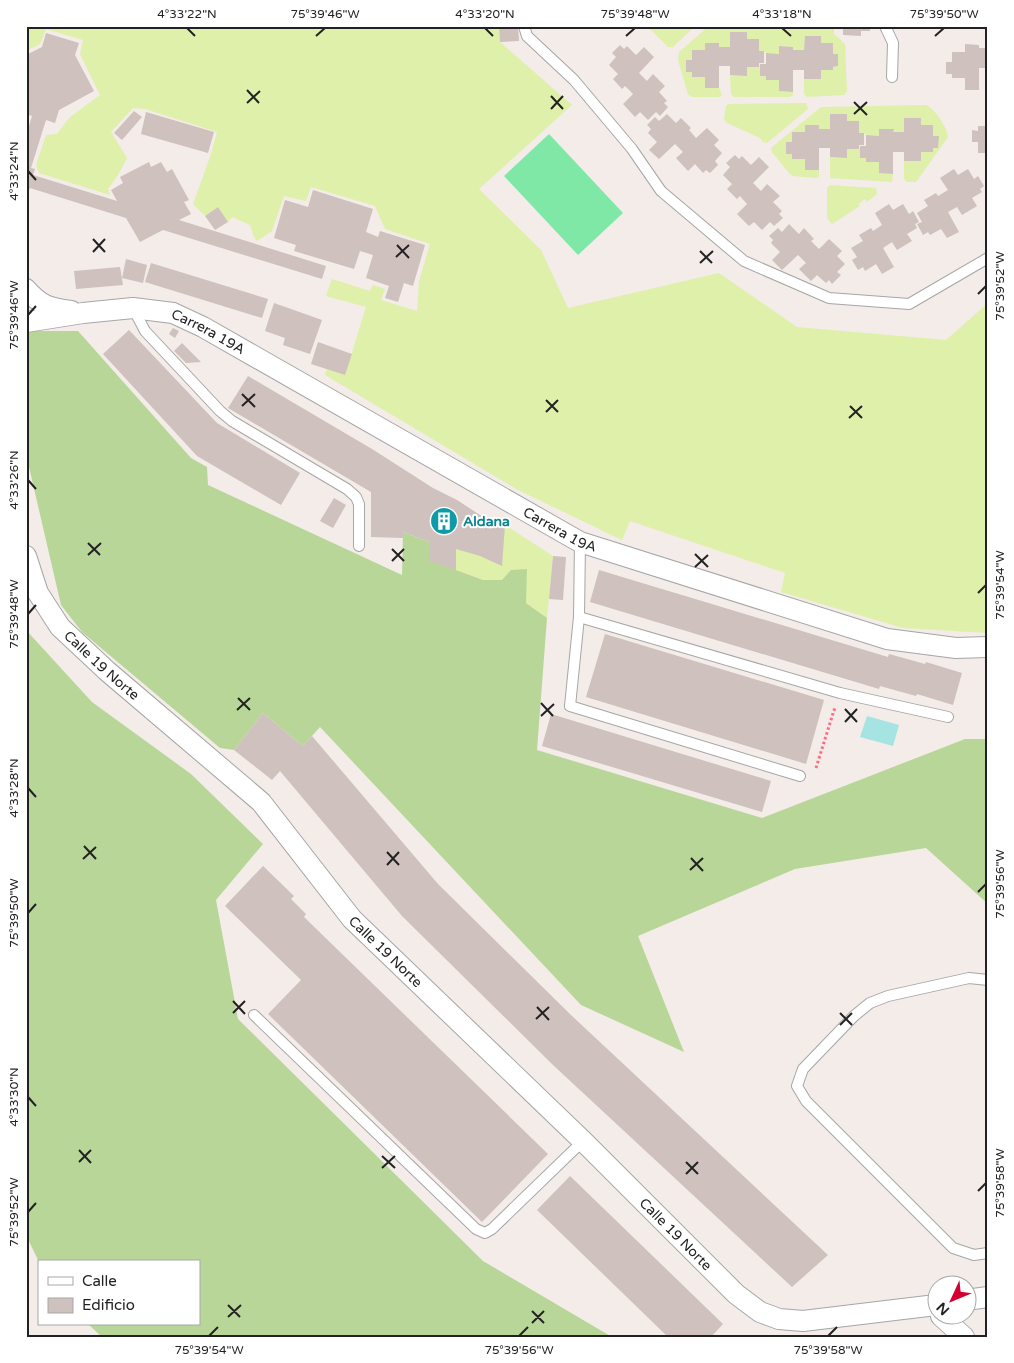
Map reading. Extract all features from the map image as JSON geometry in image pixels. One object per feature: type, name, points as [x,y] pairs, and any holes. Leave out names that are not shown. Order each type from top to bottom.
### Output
[{"type":"street","name":"Carrera 19A","points":[[26,289],[34,297],[51,308],[83,313]]},
{"type":"street","name":"Carrera 19A","points":[[26,322],[83,313],[133,308],[173,313],[202,327],[580,542],[887,639],[956,648],[988,646]]},
{"type":"street","name":"Calle 19 Norte","points":[[26,556],[38,593],[60,627],[107,671],[261,802],[352,919],[583,1141],[736,1294],[760,1312],[780,1320],[820,1320],[926,1310]]},
{"type":"street","points":[[953,1326],[964,1337]]},
{"type":"lane","points":[[524,26],[527,36],[574,80],[632,149],[661,191],[744,261],[829,298],[909,304],[988,258]]},
{"type":"lane","points":[[885,26],[893,43],[892,77]]},
{"type":"lane","points":[[133,308],[144,331],[220,411],[232,421],[347,489],[356,497],[359,504],[359,546]]},
{"type":"lane","points":[[580,542],[579,617],[570,706],[800,776]]},
{"type":"lane","points":[[579,617],[840,693],[948,717]]},
{"type":"lane","points":[[988,980],[969,978],[888,996],[870,1003],[854,1016],[803,1069],[796,1086],[806,1101],[953,1248],[974,1255],[988,1253]]},
{"type":"lane","points":[[254,1015],[476,1229],[485,1233],[492,1229],[583,1141]]},
{"type":"path","points":[[800,776],[815,771],[840,693]]},
{"type":"green space","points":[[26,26],[499,26],[500,42],[572,105],[479,189],[541,250],[568,308],[719,273],[797,327],[946,340],[988,303],[988,633],[903,628],[781,592],[785,573],[630,521],[622,540],[518,490],[325,375],[327,369],[345,375],[366,307],[326,296],[332,279],[370,291],[373,285],[385,289],[381,300],[417,311],[419,281],[430,244],[385,229],[375,206],[311,187],[306,201],[284,196],[272,231],[257,241],[250,225],[232,217],[228,222],[218,207],[205,216],[193,204],[217,132],[145,109],[133,108],[111,132],[127,158],[108,189],[110,195],[39,173],[36,165],[46,135],[57,134],[69,118],[100,95],[80,54],[83,40],[46,29],[40,44],[26,51]]},
{"type":"green space","points":[[647,26],[695,26],[673,47],[668,47]]},
{"type":"green space","points":[[709,26],[834,26],[834,34],[845,44],[847,91],[844,95],[807,97],[804,94],[804,79],[821,79],[821,70],[833,70],[833,67],[838,66],[838,55],[833,54],[833,43],[821,43],[821,36],[805,36],[804,50],[793,50],[793,47],[780,46],[779,54],[759,51],[747,39],[747,33],[730,33],[730,47],[719,47],[719,43],[705,43],[705,50],[692,50],[692,60],[686,61],[686,72],[692,72],[692,77],[705,77],[705,88],[719,88],[722,95],[720,97],[692,97],[688,94],[678,60],[679,52]]},
{"type":"green space","points":[[760,64],[766,80],[779,80],[779,91],[793,92],[793,95],[790,97],[734,97],[731,94],[730,75],[747,75],[747,67],[759,67]]},
{"type":"green space","points":[[806,103],[808,109],[767,143],[727,123],[724,119],[726,106],[729,104]]},
{"type":"green space","points":[[926,105],[940,119],[948,137],[916,182],[907,182],[904,179],[904,161],[921,161],[921,152],[933,152],[933,148],[938,148],[938,137],[933,136],[933,125],[921,125],[921,118],[905,118],[904,132],[893,132],[893,129],[879,129],[879,136],[859,133],[847,121],[847,114],[830,114],[830,129],[819,129],[805,125],[805,132],[792,132],[792,142],[786,142],[786,154],[792,154],[792,159],[805,159],[805,170],[819,170],[819,177],[816,178],[793,176],[772,152],[771,148],[821,107]]},
{"type":"green space","points":[[549,134],[623,213],[578,255],[504,176]]},
{"type":"green space","points":[[860,146],[860,158],[866,158],[867,162],[879,162],[879,173],[893,174],[892,182],[830,178],[830,157],[847,158],[847,149],[859,149]]},
{"type":"green space","points":[[830,185],[876,188],[877,194],[867,202],[865,199],[858,204],[860,206],[832,224],[827,218],[827,188]]},
{"type":"green space","points":[[30,331],[78,331],[191,458],[207,467],[208,485],[402,575],[403,532],[430,542],[456,570],[483,580],[502,580],[511,570],[527,569],[526,603],[547,618],[537,750],[762,818],[965,739],[988,739],[988,904],[926,848],[795,869],[638,936],[684,1052],[581,1005],[320,727],[303,746],[263,713],[234,750],[220,748],[82,632],[61,605],[26,454],[26,333]]},
{"type":"green space","points":[[505,525],[553,556],[547,618],[526,603],[511,570],[502,580],[483,580],[456,570],[456,549]]},
{"type":"green space","points":[[26,630],[92,702],[191,774],[263,844],[216,900],[238,1019],[483,1261],[612,1337],[102,1337],[90,1326],[200,1326],[200,1260],[38,1260],[26,1235]]},
{"type":"water","points":[[867,716],[899,725],[893,746],[860,737]]},
{"type":"building","points":[[499,26],[518,26],[519,41],[500,42]]},
{"type":"building","points":[[843,26],[870,26],[870,31],[861,31],[861,36],[843,35]]},
{"type":"building","points":[[730,32],[747,32],[747,39],[759,39],[759,51],[764,51],[764,63],[759,63],[759,67],[747,67],[747,76],[730,75],[730,66],[719,66],[719,88],[705,88],[705,77],[692,77],[692,72],[686,72],[686,60],[692,60],[692,50],[705,50],[705,43],[719,43],[719,47],[730,47]]},
{"type":"building","points":[[46,33],[79,43],[75,55],[94,91],[59,110],[55,123],[46,120],[31,168],[35,169],[33,175],[117,201],[111,190],[123,183],[120,177],[149,162],[151,167],[161,162],[167,172],[172,169],[189,200],[184,202],[191,214],[179,220],[326,266],[322,279],[163,230],[140,242],[126,218],[30,188],[26,197],[26,136],[32,116],[26,114],[26,55],[42,47]]},
{"type":"building","points":[[805,36],[821,36],[821,43],[833,43],[833,54],[838,54],[838,66],[833,67],[833,70],[821,70],[821,79],[804,79],[804,70],[793,70],[793,92],[779,91],[779,80],[766,80],[766,76],[760,76],[760,64],[766,64],[766,53],[779,54],[779,46],[793,47],[793,50],[804,50]]},
{"type":"building","points":[[965,44],[979,45],[979,48],[988,48],[988,68],[979,68],[979,90],[965,90],[965,78],[952,78],[952,74],[946,74],[946,62],[952,62],[952,52],[965,52]]},
{"type":"building","points":[[620,45],[624,49],[627,46],[636,55],[644,47],[654,57],[639,73],[647,81],[653,74],[665,86],[659,92],[667,101],[664,103],[668,107],[660,116],[656,112],[648,120],[640,112],[635,117],[623,104],[633,94],[625,86],[622,89],[613,79],[618,74],[609,65],[616,57],[612,53]]},
{"type":"building","points":[[134,111],[142,117],[122,140],[114,133]]},
{"type":"building","points":[[146,112],[214,132],[208,153],[141,134]]},
{"type":"building","points":[[667,114],[676,123],[681,118],[691,128],[689,130],[696,138],[707,128],[719,140],[714,145],[722,153],[715,161],[718,165],[710,173],[706,170],[703,173],[695,164],[688,171],[676,158],[683,152],[675,144],[659,159],[649,150],[657,142],[648,133],[651,129],[647,125],[655,117],[659,121]]},
{"type":"building","points":[[830,114],[847,114],[847,121],[859,121],[859,133],[864,133],[864,145],[859,145],[859,149],[847,149],[847,158],[830,157],[830,148],[819,148],[819,170],[805,170],[805,159],[792,159],[792,154],[786,154],[786,142],[792,142],[792,132],[805,132],[805,125],[819,125],[819,129],[830,129]]},
{"type":"building","points":[[904,118],[921,118],[921,125],[933,125],[933,136],[939,136],[938,148],[933,148],[933,152],[921,152],[921,161],[904,161],[904,152],[893,152],[893,174],[879,173],[879,162],[866,162],[866,158],[860,158],[860,146],[866,146],[866,135],[879,136],[879,129],[894,129],[893,132],[904,132]]},
{"type":"building","points":[[978,126],[988,126],[988,153],[978,153],[978,142],[972,142],[972,130],[978,131]]},
{"type":"building","points":[[735,155],[739,159],[742,156],[751,165],[759,157],[769,167],[753,183],[761,191],[767,184],[780,196],[773,202],[782,211],[779,214],[783,218],[774,226],[770,222],[762,230],[754,222],[749,226],[737,214],[747,204],[740,196],[737,199],[727,189],[732,184],[723,175],[730,167],[726,163]]},
{"type":"building","points":[[954,169],[958,175],[968,169],[974,179],[978,176],[984,186],[980,189],[982,192],[972,198],[977,206],[962,215],[957,207],[948,212],[959,232],[947,238],[941,229],[930,235],[928,232],[923,235],[917,224],[922,222],[917,213],[928,206],[924,200],[936,193],[938,196],[948,190],[940,178]]},
{"type":"building","points":[[313,190],[373,209],[366,232],[378,237],[380,231],[425,245],[413,286],[404,283],[398,302],[385,298],[389,286],[366,278],[373,255],[360,251],[354,269],[294,251],[296,245],[274,238],[285,200],[308,207]]},
{"type":"building","points":[[889,204],[893,210],[903,204],[909,214],[913,211],[919,222],[915,224],[917,228],[907,234],[912,241],[897,250],[892,242],[883,248],[894,267],[882,274],[876,264],[865,271],[863,267],[858,270],[852,260],[857,257],[851,248],[863,241],[859,235],[871,228],[873,231],[882,225],[875,213]]},
{"type":"building","points":[[218,207],[228,222],[215,230],[205,216]]},
{"type":"building","points":[[789,224],[799,234],[804,228],[814,239],[811,241],[819,249],[829,239],[842,251],[837,256],[845,264],[837,272],[841,275],[832,284],[829,280],[826,283],[817,275],[811,281],[799,269],[806,263],[798,255],[782,270],[772,260],[780,252],[771,243],[773,240],[769,236],[778,228],[782,232]]},
{"type":"building","points":[[126,259],[147,265],[143,283],[122,278]]},
{"type":"building","points":[[151,263],[268,299],[262,318],[145,282]]},
{"type":"building","points":[[120,267],[123,285],[76,289],[74,271]]},
{"type":"building","points":[[274,303],[322,320],[310,354],[283,345],[285,338],[265,331]]},
{"type":"building","points":[[173,328],[179,331],[175,338],[169,334]]},
{"type":"building","points":[[129,330],[217,423],[300,473],[281,505],[197,456],[103,354]]},
{"type":"building","points":[[318,342],[352,354],[345,375],[311,364]]},
{"type":"building","points":[[182,343],[201,362],[186,363],[174,351]]},
{"type":"building","points":[[248,376],[372,449],[433,488],[457,500],[480,515],[505,525],[502,566],[480,556],[456,549],[456,570],[429,561],[430,542],[403,532],[403,538],[371,537],[371,492],[228,408]]},
{"type":"building","points":[[334,498],[346,505],[333,528],[320,521]]},
{"type":"building","points":[[553,556],[566,557],[563,600],[549,599]]},
{"type":"building","points":[[599,570],[888,657],[889,654],[925,664],[926,662],[962,673],[953,705],[917,694],[916,696],[880,686],[879,689],[590,602]]},
{"type":"building","points":[[605,634],[824,700],[806,764],[586,697]]},
{"type":"building","points":[[263,713],[303,746],[312,736],[438,884],[572,1016],[828,1255],[792,1287],[553,1065],[402,916],[280,771],[272,780],[234,750]]},
{"type":"building","points":[[551,714],[771,781],[762,812],[542,746]]},
{"type":"building","points":[[263,866],[294,896],[291,899],[306,914],[304,917],[548,1154],[482,1222],[268,1014],[301,980],[225,906]]},
{"type":"building","points":[[570,1176],[723,1324],[711,1337],[668,1337],[537,1210]]},
{"type":"place","name":"Aldana","points":[[444,521]]}]
